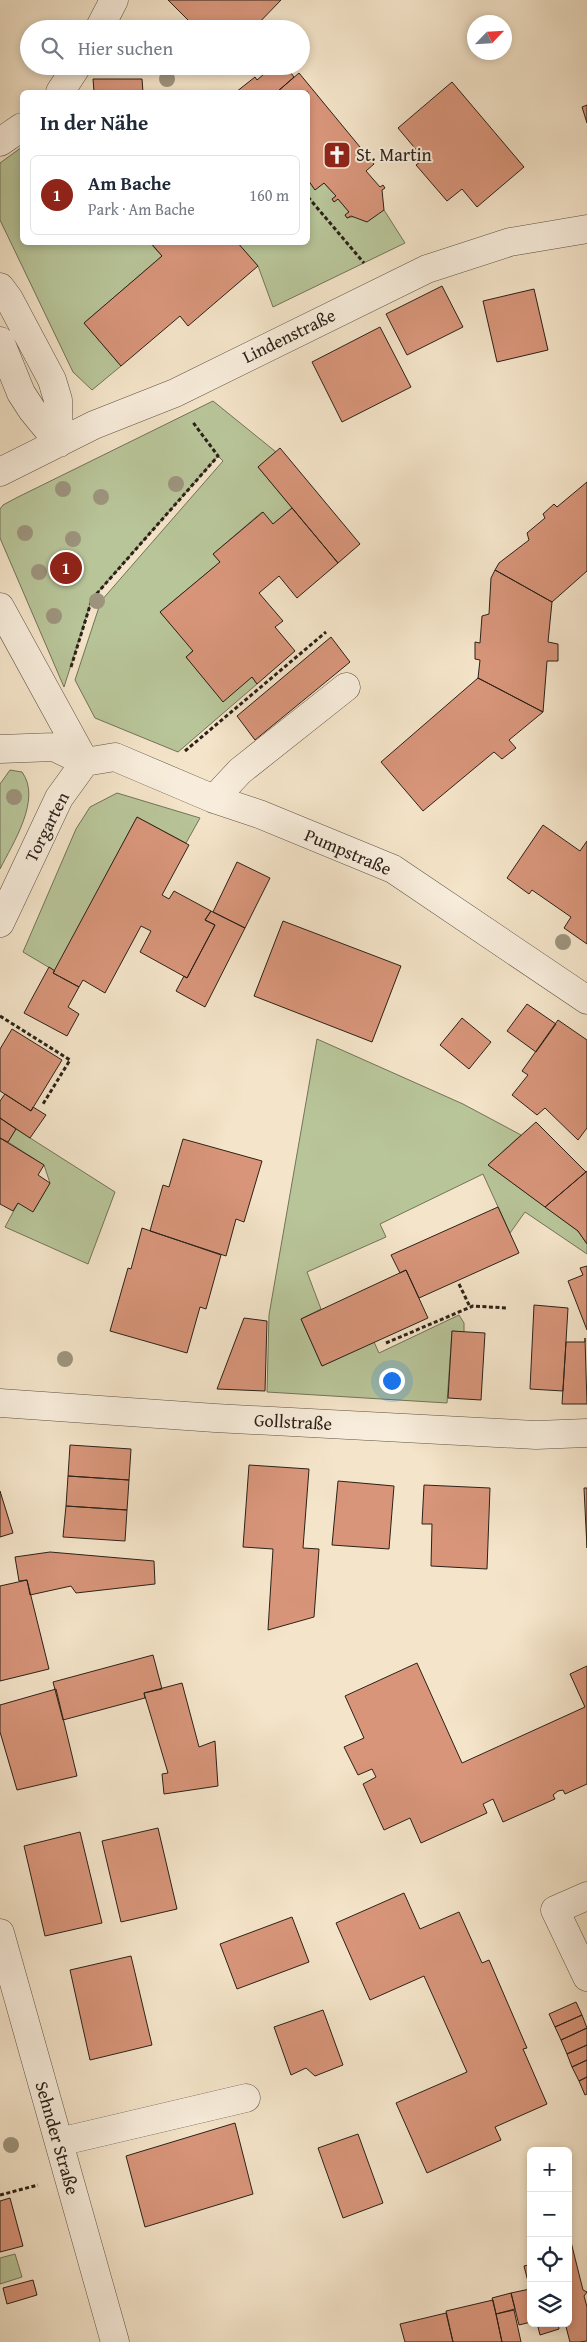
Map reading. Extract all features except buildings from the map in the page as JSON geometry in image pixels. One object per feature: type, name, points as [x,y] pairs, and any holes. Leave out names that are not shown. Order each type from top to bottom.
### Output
[{"type":"street","points":[[104,20],[114,0]]},
{"type":"street","points":[[61,90],[71,75]]},
{"type":"street","points":[[0,142],[20,128]]},
{"type":"street","name":"Lindenstraße","points":[[0,472],[94,425],[175,392],[427,269],[510,242],[587,229]]},
{"type":"street","points":[[0,288],[9,299],[52,380],[58,400],[59,443]]},
{"type":"street","points":[[0,341],[21,393],[32,410],[59,443]]},
{"type":"street","points":[[0,607],[86,762]]},
{"type":"street","points":[[214,799],[240,771],[346,687]]},
{"type":"street","points":[[0,749],[54,746],[86,762]]},
{"type":"street","name":"Pumpstraße","points":[[86,762],[115,757],[214,799],[259,814],[393,869],[587,1000]]},
{"type":"street","name":"Torgarten","points":[[0,923],[59,798],[86,762]]},
{"type":"street","name":"Gollstraße","points":[[0,1402],[360,1426],[536,1434],[587,1433]]},
{"type":"street","points":[[587,1896],[555,1910],[587,1978]]},
{"type":"street","name":"Sehnder Straße","points":[[0,1933],[115,2342]]},
{"type":"street","points":[[59,2142],[246,2098]]},
{"type":"path","points":[[310,199],[384,289]]},
{"type":"path","points":[[49,696],[64,688],[92,599],[218,456],[187,414],[175,392]]},
{"type":"path","points":[[156,775],[326,632]]},
{"type":"path","points":[[0,1016],[70,1060],[43,1104]]},
{"type":"path","points":[[459,1284],[470,1307]]},
{"type":"path","points":[[386,1343],[470,1307],[507,1308]]},
{"type":"path","points":[[0,2195],[68,2176]]},
{"type":"green space","points":[[20,148],[20,245],[152,245],[162,256],[84,323],[121,366],[92,390],[73,372],[0,220],[0,163]]},
{"type":"green space","points":[[310,183],[315,189],[324,183],[336,196],[332,199],[334,202],[338,199],[349,212],[345,215],[347,218],[384,210],[405,243],[273,307],[258,266],[239,245],[310,245]]},
{"type":"green space","points":[[213,401],[276,452],[258,467],[292,508],[273,524],[262,512],[213,554],[220,562],[160,612],[193,650],[186,657],[223,701],[252,677],[257,684],[178,752],[95,718],[75,680],[101,601],[223,461],[218,456],[92,599],[64,687],[0,538],[0,509],[3,505],[18,497]]},
{"type":"green space","points":[[10,770],[22,772],[27,783],[29,795],[27,808],[18,834],[0,869],[0,784]]},
{"type":"green space","points":[[117,793],[200,818],[186,843],[137,817],[55,971],[23,952],[76,829],[90,807]]},
{"type":"green space","points":[[317,1039],[463,1104],[521,1135],[488,1165],[578,1231],[587,1244],[587,1254],[525,1212],[510,1233],[483,1174],[380,1224],[386,1237],[307,1272],[321,1309],[301,1319],[322,1366],[374,1342],[379,1353],[459,1315],[464,1323],[464,1332],[452,1331],[447,1403],[267,1392],[269,1315]]},
{"type":"green space","points":[[16,1129],[115,1192],[88,1264],[5,1227],[18,1203],[34,1210],[50,1183],[44,1165],[8,1142]]},
{"type":"green space","points":[[15,2254],[22,2277],[0,2284],[0,2258]]},
{"type":"place","name":"St. Martin","points":[[337,155]]},
{"type":"place","name":"Am Bache","points":[[66,568]]}]
